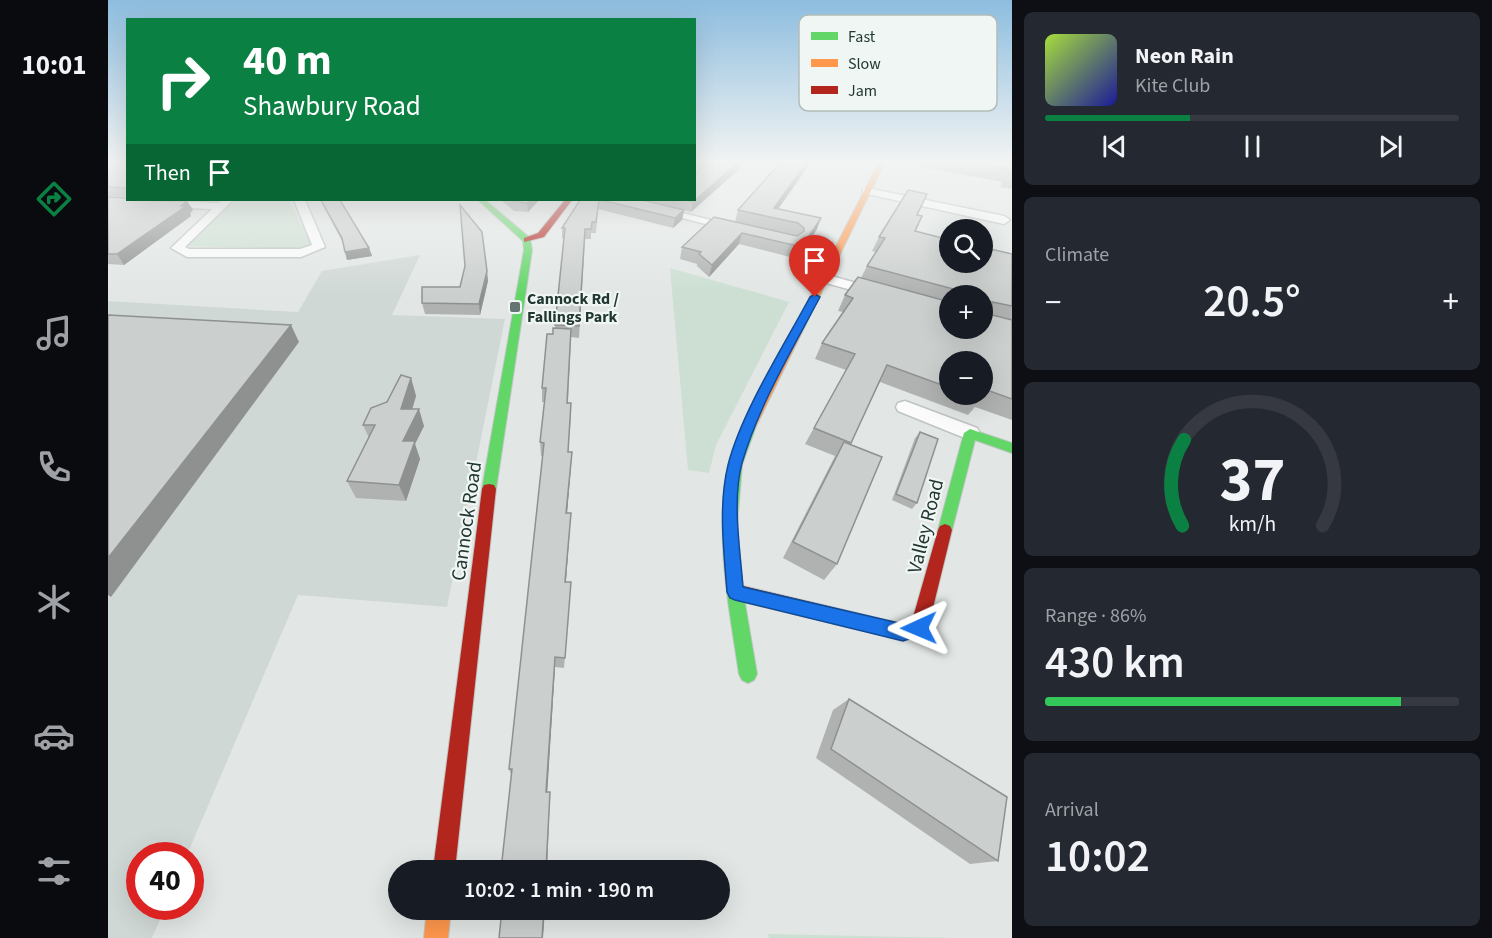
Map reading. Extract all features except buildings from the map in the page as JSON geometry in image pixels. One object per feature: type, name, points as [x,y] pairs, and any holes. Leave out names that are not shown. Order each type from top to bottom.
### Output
[{"type":"main road","points":[[488,206],[527,240],[541,235],[564,206]]},
{"type":"main road","points":[[748,674],[735,592],[730,524],[735,465],[756,410],[860,206]]},
{"type":"main road","name":"Cannock Road","points":[[445,860],[485,514],[514,343],[528,250],[527,240]]},
{"type":"main road","points":[[970,433],[1012,448]]},
{"type":"main road","name":"Valley Road","points":[[735,592],[903,632],[919,628],[970,433]]},
{"type":"main road","points":[[436,938],[438,920]]},
{"type":"street","points":[[221,206],[177,248],[187,253],[301,254],[319,247],[302,206]]},
{"type":"street","points":[[643,206],[750,231]]},
{"type":"street","points":[[935,206],[1004,220]]},
{"type":"street","points":[[971,219],[973,214]]},
{"type":"street","points":[[824,278],[892,298]]},
{"type":"street","points":[[905,407],[970,433]]},
{"type":"shaded area","points":[[420,255],[392,315],[505,319],[447,607],[298,595],[193,842],[126,842],[126,920],[160,920],[152,938],[108,938],[108,301],[298,312],[322,271]]},
{"type":"green space","points":[[228,206],[292,206],[311,244],[295,249],[187,246]]},
{"type":"green space","points":[[670,268],[789,302],[716,445],[709,473],[688,470]]},
{"type":"green space","points":[[768,934],[955,938],[769,938]]},
{"type":"traffic: fast","points":[[488,206],[527,240],[528,250],[489,489]]},
{"type":"traffic: fast","points":[[748,674],[735,592],[730,524],[735,465],[750,426]]},
{"type":"traffic: fast","points":[[945,530],[970,433],[1012,448]]},
{"type":"traffic: slow","points":[[750,426],[860,206]]},
{"type":"traffic: slow","points":[[436,938],[438,920]]},
{"type":"traffic: jam","points":[[527,240],[541,235],[564,206]]},
{"type":"traffic: jam","points":[[445,860],[489,489]]},
{"type":"traffic: jam","points":[[735,592],[903,632],[919,628],[945,530]]},
{"type":"place","name":"Cannock Rd / Fallings Park","points":[[515,307]]},
{"type":"route","points":[[815,297],[756,410],[735,465],[730,524],[735,592],[903,632],[919,628]]}]
